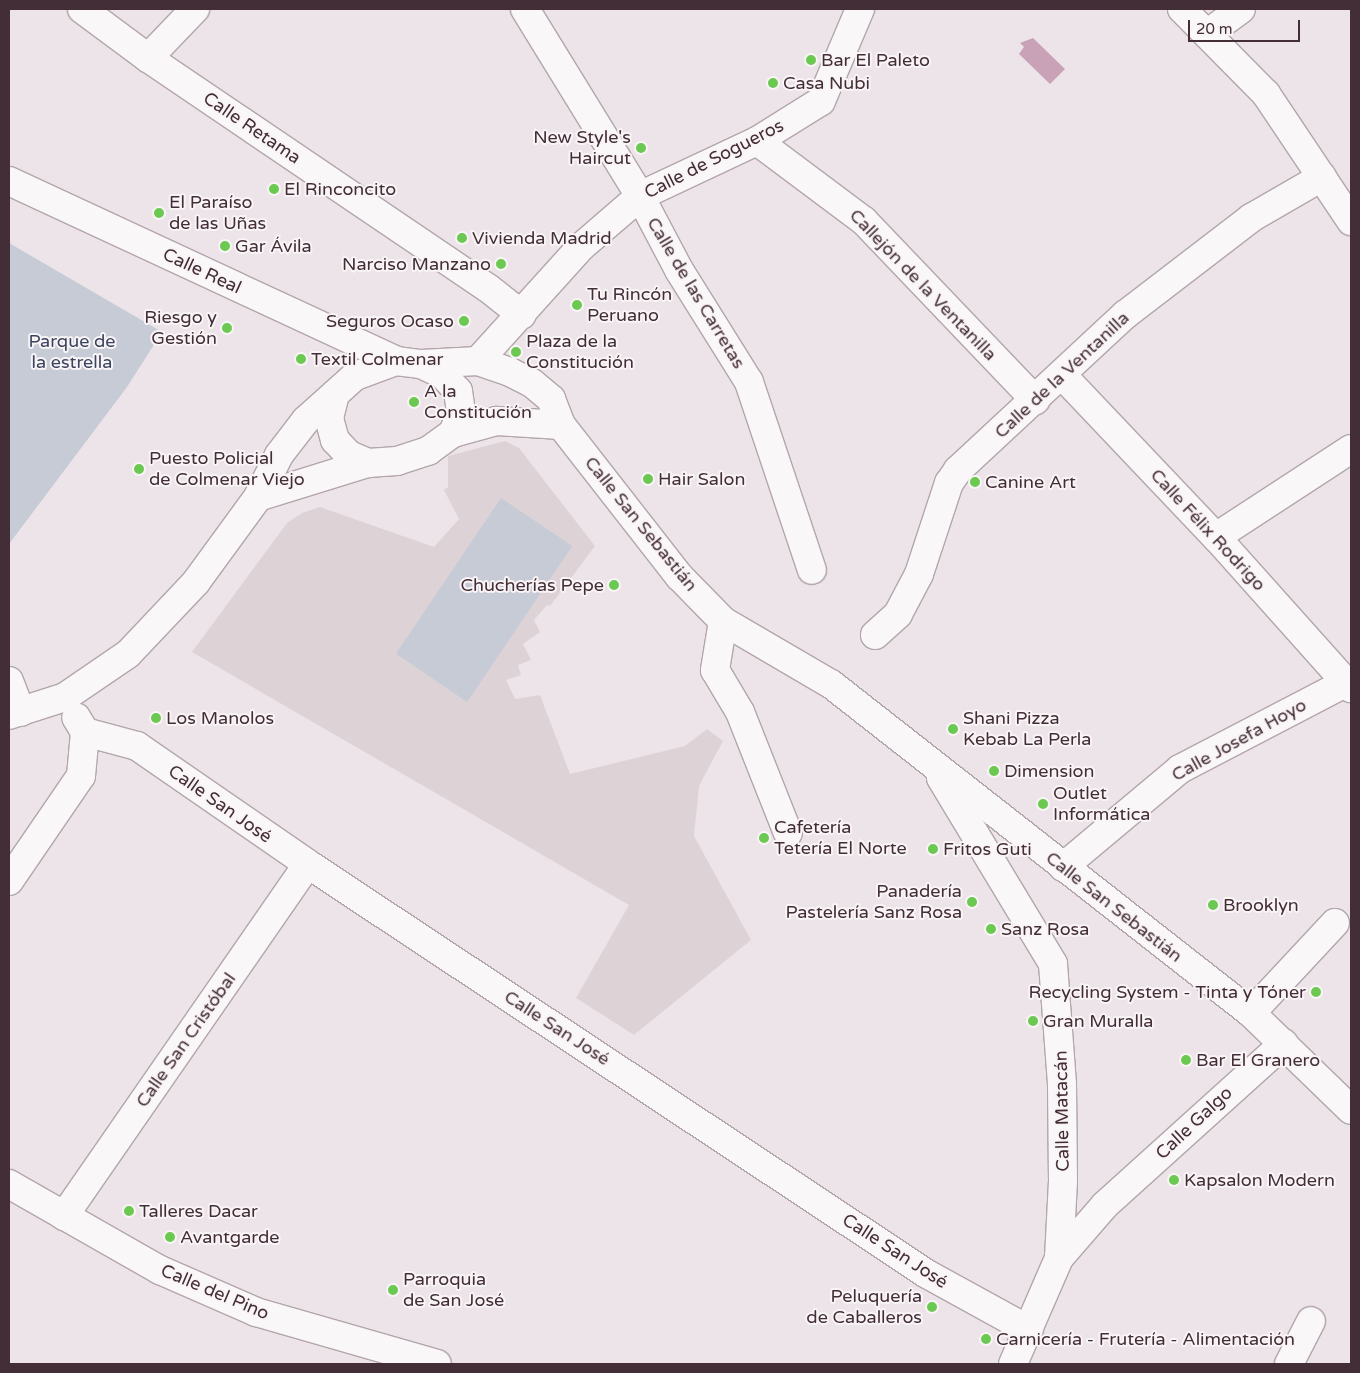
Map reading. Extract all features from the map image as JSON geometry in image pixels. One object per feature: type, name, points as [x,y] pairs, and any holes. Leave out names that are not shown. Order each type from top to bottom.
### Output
[{"type":"street","name":"Calle Retama","points":[[82,9],[148,58],[488,288],[522,315]]},
{"type":"street","points":[[148,58],[195,9]]},
{"type":"street","name":"Calle de las Carretas","points":[[525,9],[640,196],[679,270],[749,382],[812,570]]},
{"type":"street","name":"Calle de Sogueros","points":[[522,315],[581,247],[640,196],[757,141],[820,101],[860,9]]},
{"type":"street","points":[[1182,9],[1266,94],[1351,221]]},
{"type":"street","points":[[1207,34],[1241,9]]},
{"type":"street","name":"Callejón de la Ventanilla","points":[[757,141],[864,221],[1035,400]]},
{"type":"street","name":"Calle de la Ventanilla","points":[[875,635],[898,614],[918,574],[949,483],[958,470],[1126,314],[1251,218],[1322,177]]},
{"type":"street","name":"Calle Real","points":[[9,181],[408,362]]},
{"type":"street","points":[[478,361],[522,315]]},
{"type":"street","points":[[9,681],[15,713],[65,697],[128,654],[196,582],[258,497],[279,455],[306,420],[355,376],[408,362],[478,361],[532,383],[551,399],[561,424],[496,421],[453,433],[428,451],[397,461],[368,463],[258,497]]},
{"type":"street","points":[[408,362],[442,374],[458,391],[461,413],[453,433]]},
{"type":"street","name":"Calle Félix Rodrigo","points":[[1062,375],[1216,537],[1349,683]]},
{"type":"street","points":[[335,394],[330,418],[335,440],[349,455],[368,463]]},
{"type":"street","name":"Calle San Sebastián","points":[[561,424],[679,576],[723,621],[831,684],[1251,1013],[1284,1042],[1351,1110]]},
{"type":"street","points":[[1216,537],[1351,449]]},
{"type":"street","points":[[723,621],[715,670],[740,712],[788,832]]},
{"type":"street","name":"Calle Josefa Hoyo","points":[[1063,867],[1180,769],[1349,683]]},
{"type":"street","points":[[9,881],[81,776],[85,732],[65,697]]},
{"type":"street","name":"Calle San José","points":[[85,732],[137,746],[308,864],[927,1274],[1029,1330]]},
{"type":"street","name":"Calle San Sebastián","points":[[931,762],[1053,964]]},
{"type":"street","name":"Calle San Cristóbal","points":[[64,1216],[308,864]]},
{"type":"street","points":[[1251,1013],[1334,923]]},
{"type":"street","name":"Calle Matacán","points":[[1053,964],[1062,1086],[1063,1181],[1059,1258]]},
{"type":"street","name":"Calle Galgo","points":[[1105,1205],[1284,1042]]},
{"type":"street","name":"Calle del Pino","points":[[9,1184],[160,1270],[256,1312],[437,1364]]},
{"type":"street","name":"Calle Matacán","points":[[1013,1364],[1059,1258],[1105,1205]]},
{"type":"street","points":[[1289,1364],[1311,1321]]},
{"type":"shaded area","points":[[1033,38],[1065,69],[1050,84],[1019,54],[1024,47],[1020,43]]},
{"type":"shaded area","points":[[505,441],[519,448],[595,546],[550,606],[547,605],[534,620],[540,632],[523,644],[531,660],[518,665],[521,675],[506,680],[515,699],[540,695],[570,774],[685,746],[707,729],[723,741],[699,786],[694,836],[751,940],[634,1035],[576,998],[629,905],[192,652],[287,523],[302,513],[320,507],[434,547],[459,519],[444,490],[448,487],[448,456]]},
{"type":"green space","name":"Parque de la estrella","points":[[9,243],[162,332],[127,387],[9,544]]},
{"type":"green space","points":[[501,498],[572,546],[467,702],[396,654]]},
{"type":"place","name":"Bar El Paleto","points":[[811,60]]},
{"type":"place","name":"Casa Nubi","points":[[773,83]]},
{"type":"place","name":"New Style's Haircut","points":[[641,148]]},
{"type":"place","name":"El Rinconcito","points":[[274,189]]},
{"type":"place","name":"El Paraíso de las Uñas","points":[[159,213]]},
{"type":"place","name":"Vivienda Madrid","points":[[462,238]]},
{"type":"place","name":"Gar Ávila","points":[[225,246]]},
{"type":"place","name":"Narciso Manzano","points":[[501,264]]},
{"type":"place","name":"Tu Rincón Peruano","points":[[577,305]]},
{"type":"place","name":"Seguros Ocaso","points":[[464,321]]},
{"type":"place","name":"Riesgo y Gestión","points":[[227,328]]},
{"type":"place","name":"Plaza de la Constitución","points":[[516,352]]},
{"type":"place","name":"Textil Colmenar","points":[[301,359]]},
{"type":"place","name":"A la Constitución","points":[[414,402]]},
{"type":"place","name":"Puesto Policial de Colmenar Viejo","points":[[139,469]]},
{"type":"place","name":"Hair Salon","points":[[648,479]]},
{"type":"place","name":"Canine Art","points":[[975,482]]},
{"type":"place","name":"Chucherías Pepe","points":[[614,585]]},
{"type":"place","name":"Los Manolos","points":[[156,718]]},
{"type":"place","name":"Shani Pizza Kebab La Perla","points":[[953,729]]},
{"type":"place","name":"Dimension","points":[[994,771]]},
{"type":"place","name":"Outlet Informática","points":[[1043,804]]},
{"type":"place","name":"Cafetería Tetería El Norte","points":[[764,838]]},
{"type":"place","name":"Fritos Guti","points":[[933,849]]},
{"type":"place","name":"Panadería Pastelería Sanz Rosa","points":[[972,902]]},
{"type":"place","name":"Brooklyn","points":[[1213,905]]},
{"type":"place","name":"Sanz Rosa","points":[[991,929]]},
{"type":"place","name":"Recycling System - Tinta y Tóner","points":[[1316,992]]},
{"type":"place","name":"Gran Muralla","points":[[1033,1021]]},
{"type":"place","name":"Bar El Granero","points":[[1186,1060]]},
{"type":"place","name":"Kapsalon Modern","points":[[1174,1180]]},
{"type":"place","name":"Talleres Dacar","points":[[129,1211]]},
{"type":"place","name":"Avantgarde","points":[[170,1237]]},
{"type":"place","name":"Parroquia de San José","points":[[393,1290]]},
{"type":"place","name":"Peluquería de Caballeros","points":[[932,1307]]},
{"type":"place","name":"Carnicería - Frutería - Alimentación","points":[[986,1339]]}]
